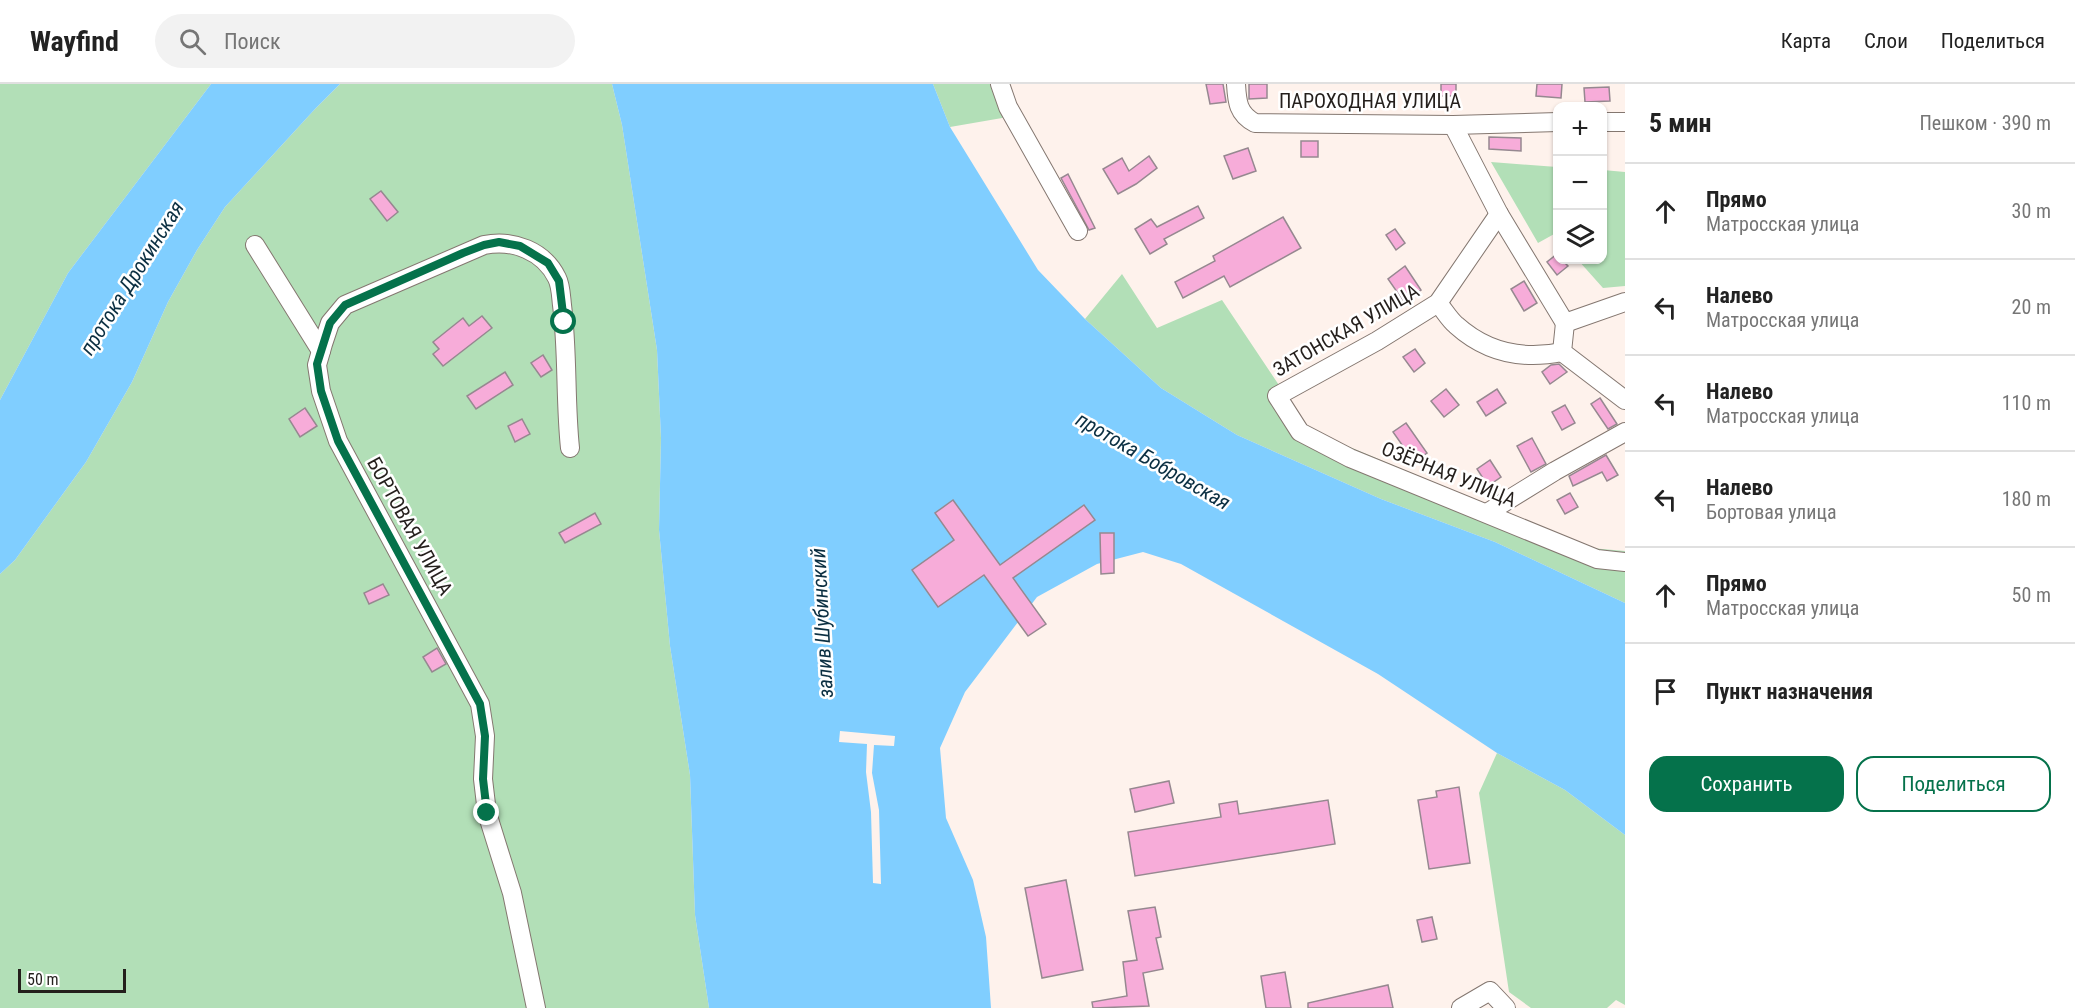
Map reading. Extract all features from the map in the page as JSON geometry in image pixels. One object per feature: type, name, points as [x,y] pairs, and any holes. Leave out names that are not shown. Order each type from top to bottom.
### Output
[{"type":"street","points":[[1000,84],[1008,107],[1078,231]]},
{"type":"street","name":"ПАРОХОДНАЯ УЛИЦА","points":[[1236,84],[1240,111],[1255,123],[1453,125],[1553,122]]},
{"type":"street","points":[[1607,122],[1625,122]]},
{"type":"street","points":[[1453,125],[1499,214],[1565,323],[1562,352]]},
{"type":"street","name":"ЗАТОНСКАЯ УЛИЦА","points":[[1277,396],[1438,303],[1499,214]]},
{"type":"street","points":[[319,358],[330,323],[345,305],[484,245],[499,242],[520,246],[548,263],[559,281],[564,322],[565,400],[570,448]]},
{"type":"street","name":"БОРТОВАЯ УЛИЦА","points":[[255,245],[319,358],[321,391],[338,441],[480,704],[485,736],[483,779],[487,813],[512,893],[536,1008]]},
{"type":"street","points":[[1565,323],[1625,302]]},
{"type":"street","points":[[1438,303],[1455,325],[1496,350],[1514,355],[1532,356],[1562,352],[1625,400]]},
{"type":"street","name":"ОЗЁРНАЯ УЛИЦА","points":[[1277,396],[1300,432],[1350,458],[1597,559],[1625,562]]},
{"type":"street","points":[[1487,513],[1625,432]]},
{"type":"street","points":[[1461,1008],[1490,991],[1506,1008]]},
{"type":"green space","points":[[0,84],[211,84],[68,273],[0,400]]},
{"type":"green space","points":[[340,84],[612,84],[622,125],[657,350],[661,438],[659,530],[670,646],[690,775],[695,915],[709,1008],[0,1008],[0,574],[15,560],[86,462],[132,382],[168,302],[197,250],[225,207]]},
{"type":"green space","points":[[933,84],[1010,84],[1019,115],[950,127]]},
{"type":"green space","points":[[1491,162],[1553,167],[1553,235],[1538,243]]},
{"type":"green space","points":[[1607,170],[1625,172],[1625,286],[1603,288],[1582,264],[1607,264]]},
{"type":"green space","points":[[1122,274],[1157,328],[1222,300],[1309,430],[1591,548],[1625,551],[1625,603],[1495,542],[1381,499],[1237,435],[1161,388],[1085,319]]},
{"type":"green space","points":[[1497,753],[1565,790],[1625,835],[1625,1005],[1616,1000],[1607,1008],[1531,1008],[1509,992],[1479,793]]},
{"type":"water","name":"протока Дрокинская","points":[[211,84],[340,84],[225,207],[197,250],[168,302],[132,382],[86,462],[15,560],[0,574],[0,400],[68,273]]},
{"type":"water","points":[[612,84],[933,84],[950,127],[1038,270],[1085,319],[1161,388],[1237,435],[1381,499],[1495,542],[1625,603],[1625,835],[1565,790],[1497,753],[1378,674],[1181,564],[1143,552],[1097,564],[1037,597],[965,692],[940,748],[946,818],[973,880],[986,937],[991,1008],[709,1008],[695,915],[690,775],[670,646],[659,530],[661,438],[657,350],[622,125]]},
{"type":"pier","points":[[840,731],[895,736],[894,746],[874,745],[872,773],[879,810],[881,884],[873,883],[871,812],[866,772],[867,744],[839,742]]},
{"type":"building","points":[[1206,84],[1223,84],[1226,102],[1210,104]]},
{"type":"building","points":[[1249,84],[1267,84],[1267,98],[1249,99]]},
{"type":"building","points":[[1441,84],[1456,84],[1456,96],[1441,96]]},
{"type":"building","points":[[1537,84],[1562,84],[1561,98],[1536,96]]},
{"type":"building","points":[[1609,87],[1610,101],[1585,102],[1584,88]]},
{"type":"building","points":[[1489,137],[1521,138],[1521,151],[1489,149]]},
{"type":"building","points":[[1301,141],[1318,141],[1318,157],[1301,157]]},
{"type":"building","points":[[1248,148],[1256,171],[1233,179],[1224,156]]},
{"type":"building","points":[[1149,156],[1157,168],[1118,194],[1103,169],[1122,158],[1129,171]]},
{"type":"building","points":[[1068,174],[1095,228],[1089,230],[1061,178]]},
{"type":"building","points":[[381,191],[398,212],[387,221],[370,199]]},
{"type":"building","points":[[1198,206],[1204,218],[1164,239],[1167,244],[1150,254],[1135,229],[1151,219],[1157,227]]},
{"type":"building","points":[[1283,217],[1301,248],[1230,287],[1224,276],[1183,298],[1175,282],[1215,261],[1213,256]]},
{"type":"building","points":[[1395,229],[1405,243],[1396,250],[1386,235]]},
{"type":"building","points":[[1553,257],[1553,264],[1568,266],[1557,275],[1547,262]]},
{"type":"building","points":[[1405,266],[1421,290],[1404,302],[1388,279]]},
{"type":"building","points":[[1524,281],[1537,303],[1524,311],[1511,289]]},
{"type":"building","points":[[482,316],[492,328],[443,366],[433,354],[439,349],[433,342],[463,318],[469,326]]},
{"type":"building","points":[[1415,349],[1425,363],[1414,372],[1403,357]]},
{"type":"building","points":[[543,355],[552,370],[541,377],[531,363]]},
{"type":"building","points":[[1559,364],[1567,372],[1550,384],[1542,372],[1551,365]]},
{"type":"building","points":[[505,372],[513,385],[476,409],[467,396]]},
{"type":"building","points":[[1446,389],[1459,405],[1444,417],[1431,401]]},
{"type":"building","points":[[1497,389],[1506,403],[1486,416],[1477,402]]},
{"type":"building","points":[[1600,398],[1617,424],[1608,429],[1591,404]]},
{"type":"building","points":[[1565,405],[1575,423],[1562,430],[1552,412]]},
{"type":"building","points":[[305,408],[317,426],[300,437],[289,419]]},
{"type":"building","points":[[522,419],[530,434],[515,442],[508,426]]},
{"type":"building","points":[[1406,423],[1427,453],[1414,462],[1393,432]]},
{"type":"building","points":[[1532,438],[1546,464],[1531,472],[1517,446]]},
{"type":"building","points":[[1606,455],[1618,475],[1607,481],[1602,472],[1573,486],[1569,476]]},
{"type":"building","points":[[1490,460],[1501,477],[1488,486],[1477,469]]},
{"type":"building","points":[[1570,493],[1578,507],[1565,514],[1557,500]]},
{"type":"building","points":[[953,500],[1000,565],[1084,505],[1095,520],[1013,578],[1046,624],[1028,636],[984,575],[938,607],[912,570],[954,540],[935,513]]},
{"type":"building","points":[[595,513],[601,524],[565,543],[559,533]]},
{"type":"building","points":[[1100,533],[1114,533],[1114,573],[1101,574]]},
{"type":"building","points":[[383,584],[389,595],[369,604],[364,593]]},
{"type":"building","points":[[437,648],[446,664],[432,672],[423,657]]},
{"type":"building","points":[[1169,781],[1174,803],[1135,812],[1130,789]]},
{"type":"building","points":[[1459,787],[1470,863],[1429,869],[1418,800],[1437,797],[1436,791]]},
{"type":"building","points":[[1328,800],[1335,844],[1135,876],[1128,832],[1221,817],[1219,804],[1237,801],[1239,814]]},
{"type":"building","points":[[1066,880],[1083,970],[1042,978],[1025,888]]},
{"type":"building","points":[[1155,907],[1161,937],[1156,938],[1163,969],[1143,973],[1149,1006],[1093,1008],[1092,1002],[1127,996],[1123,962],[1137,960],[1128,911]]},
{"type":"building","points":[[1432,917],[1437,939],[1422,942],[1417,920]]},
{"type":"building","points":[[1285,972],[1291,1008],[1266,1008],[1261,976]]},
{"type":"building","points":[[1388,985],[1393,1008],[1308,1008],[1308,1003]]},
{"type":"route","points":[[487,813],[483,779],[485,736],[480,704],[460,663],[338,441],[321,391],[317,364],[330,323],[345,305],[463,253],[499,242],[520,246],[548,263],[559,281],[564,322]]},
{"type":"water label","name":"протока Бобровская","points":[[1153,461]]},
{"type":"water label","name":"залив Шубинский","points":[[822,623]]}]
